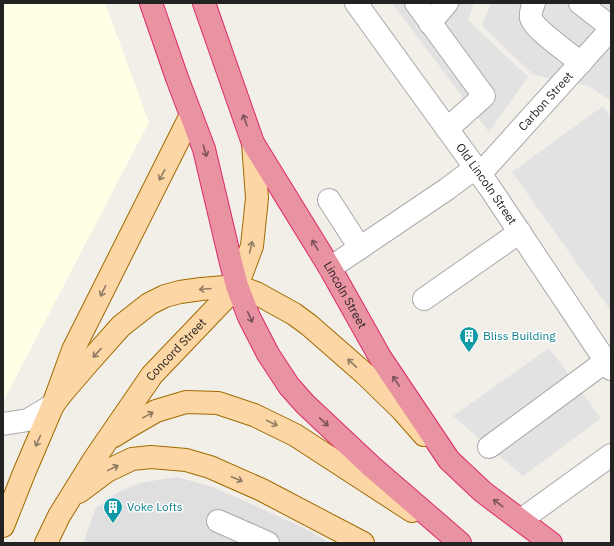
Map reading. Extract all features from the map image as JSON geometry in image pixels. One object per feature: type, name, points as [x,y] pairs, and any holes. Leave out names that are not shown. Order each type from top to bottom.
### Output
[{"type":"highway","points":[[151,3],[204,149],[231,263],[238,286],[250,317],[268,354],[289,386],[305,404],[365,461],[457,541]]},
{"type":"highway","name":"Lincoln Street","points":[[204,3],[253,143],[330,268],[380,357],[449,460],[483,492],[551,543]]},
{"type":"main road","points":[[4,518],[53,405],[73,350],[191,115]]},
{"type":"main road","name":"Concord Street","points":[[46,543],[59,516],[104,444],[152,375],[238,286],[252,246],[257,198],[253,143]]},
{"type":"main road","points":[[53,405],[121,326],[149,304],[165,296],[180,292],[238,286],[256,293],[294,314],[309,325],[348,359],[402,410],[449,460]]},
{"type":"main road","points":[[104,444],[130,426],[156,411],[186,402],[218,403],[254,415],[295,435],[457,541]]},
{"type":"main road","points":[[70,499],[107,471],[132,459],[151,457],[186,460],[210,467],[262,490],[363,543]]},
{"type":"street","name":"Old Lincoln Street","points":[[356,3],[478,171],[609,365]]},
{"type":"street","points":[[416,3],[484,96],[447,129]]},
{"type":"street","points":[[430,23],[447,3]]},
{"type":"street","points":[[534,3],[531,10],[531,19],[536,27],[581,63]]},
{"type":"street","points":[[580,3],[611,28]]},
{"type":"street","name":"Carbon Street","points":[[330,268],[447,189],[478,171],[581,63],[611,28]]},
{"type":"street","points":[[329,200],[360,248]]},
{"type":"street","points":[[424,299],[520,232]]},
{"type":"street","points":[[489,447],[609,365]]},
{"type":"street","points":[[3,424],[28,420],[53,405]]},
{"type":"street","points":[[521,520],[611,455]]},
{"type":"street","points":[[218,521],[268,543]]},
{"type":"shaded area","points":[[3,3],[105,3],[149,122],[3,402]]},
{"type":"shaded area","points":[[392,3],[474,3],[468,20],[528,77],[489,132]]},
{"type":"shaded area","points":[[491,3],[611,3],[611,101],[589,86],[534,75],[482,26]]},
{"type":"shaded area","points":[[603,106],[611,117],[611,311],[512,172]]},
{"type":"shaded area","points":[[549,348],[601,418],[523,476],[453,416]]},
{"type":"shaded area","points":[[177,477],[213,487],[304,528],[330,543],[83,543],[96,508],[115,494],[139,483]]},
{"type":"place","name":"Bliss Building","points":[[469,353]]},
{"type":"place","name":"Voke Lofts","points":[[113,524]]}]
